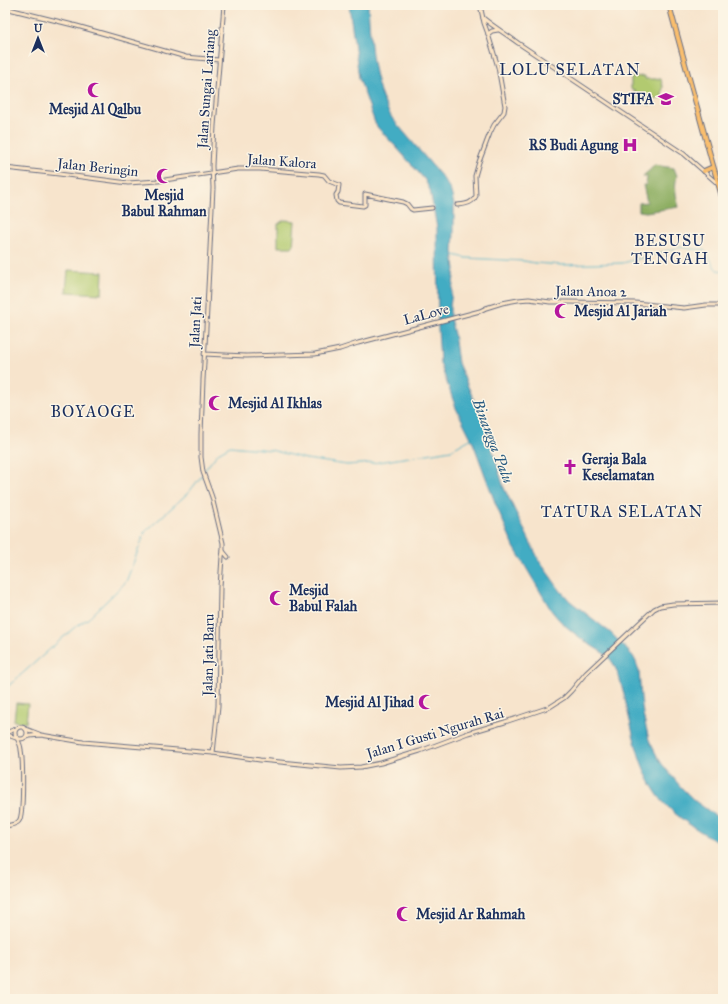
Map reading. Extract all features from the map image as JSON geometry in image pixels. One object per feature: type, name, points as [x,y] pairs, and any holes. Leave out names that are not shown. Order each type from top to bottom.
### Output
[{"type":"highway","points":[[669,5],[723,200]]},
{"type":"highway","points":[[704,171],[713,167]]},
{"type":"street","name":"Jalan Sungai Lariang","points":[[212,174],[214,126],[224,5]]},
{"type":"street","points":[[457,205],[469,203],[476,196],[475,176],[479,162],[490,133],[504,112],[505,106],[500,77],[480,5]]},
{"type":"street","points":[[5,8],[77,26],[186,57],[219,60]]},
{"type":"street","points":[[483,18],[498,30]]},
{"type":"street","points":[[488,34],[492,30],[503,31],[518,43],[664,140],[689,158],[718,184]]},
{"type":"street","name":"Jalan Beringin","points":[[5,168],[69,175],[128,184],[212,174]]},
{"type":"street","name":"Jalan Kalora","points":[[212,174],[238,169],[258,169],[300,171],[320,174],[324,175],[328,181],[339,185],[336,195],[339,203],[363,206],[365,205],[366,194],[403,202],[407,204],[410,209],[432,208]]},
{"type":"street","name":"Jalan Jati","points":[[212,174],[213,188],[204,354],[201,457],[206,484],[214,504],[223,543],[223,551]]},
{"type":"street","name":"Jalan Anoa 2","points":[[462,316],[502,303],[529,299],[550,302],[635,303],[684,308],[706,305],[723,305]]},
{"type":"street","name":"LaLove","points":[[204,354],[246,356],[325,353],[462,316]]},
{"type":"street","points":[[223,551],[228,557]]},
{"type":"street","name":"Jalan Jati Baru","points":[[213,753],[218,706],[220,587],[223,551]]},
{"type":"street","name":"Jalan I Gusti Ngurah Rai","points":[[26,729],[41,735],[83,742],[213,753],[260,760],[341,768],[371,765],[420,751],[468,733],[550,707],[571,691],[586,673],[644,618],[660,606],[693,603],[723,603]]},
{"type":"street","points":[[5,734],[22,727],[26,729],[27,734],[21,749]]},
{"type":"street","points":[[5,826],[16,824],[21,818],[21,749],[15,732],[17,729]]},
{"type":"street","points":[[5,734],[20,740],[25,738]]},
{"type":"street","name":"Jalan I Gusti Ngurah Rai","points":[[25,738],[41,735]]},
{"type":"green space","points":[[645,76],[645,79],[661,79],[663,85],[662,98],[652,100],[651,105],[634,100],[635,90],[631,89],[631,77]]},
{"type":"green space","points":[[654,165],[674,168],[677,176],[676,192],[679,207],[646,212],[639,211],[639,203],[647,202],[643,185],[646,185],[647,176],[643,176]]},
{"type":"green space","points":[[284,220],[295,221],[293,247],[278,247],[278,224]]},
{"type":"green space","points":[[68,270],[103,272],[102,294],[66,292]]},
{"type":"green space","points":[[16,703],[28,704],[26,723],[14,721]]},
{"type":"water","points":[[349,5],[368,5],[373,63],[380,90],[392,118],[442,177],[450,189],[454,205],[453,251],[455,269],[450,318],[458,363],[485,426],[504,488],[540,562],[560,590],[570,601],[611,633],[633,656],[639,671],[643,714],[649,740],[662,764],[680,786],[695,801],[723,821],[723,845],[682,819],[662,800],[649,780],[639,757],[621,684],[613,663],[604,653],[570,630],[555,615],[514,547],[496,505],[472,440],[456,408],[440,363],[438,328],[437,228],[430,190],[425,180],[375,123],[359,78]]},
{"type":"waterway","points":[[454,255],[466,258],[524,261],[562,265],[623,263],[681,247],[704,250],[715,268],[723,271]]},
{"type":"waterway","points":[[204,471],[218,453],[230,446],[271,450],[306,459],[347,465],[373,463],[451,450],[472,438]]},
{"type":"waterway","points":[[5,689],[75,627],[89,618],[126,582],[145,532],[189,492],[203,474]]},
{"type":"place","name":"Mesjid Al Qalbu","points":[[95,90]]},
{"type":"place","name":"STIFA","points":[[666,99]]},
{"type":"place","name":"RS Budi Agung","points":[[630,145]]},
{"type":"place","name":"Mesjid Babul Rahman","points":[[164,176]]},
{"type":"place","name":"Mesjid Al Jariah","points":[[562,311]]},
{"type":"place","name":"Mesjid Al Ikhlas","points":[[216,403]]},
{"type":"place","name":"Geraja Bala Keselamatan","points":[[570,467]]},
{"type":"place","name":"Mesjid Babul Falah","points":[[277,598]]},
{"type":"place","name":"Mesjid Al Jihad","points":[[426,702]]},
{"type":"place","name":"Mesjid Ar Rahmah","points":[[404,914]]},
{"type":"district","name":"LOLU SELATAN","points":[[570,69]]},
{"type":"district","name":"BESUSU TENGAH","points":[[670,249]]},
{"type":"district","name":"BOYAOGE","points":[[93,411]]},
{"type":"district","name":"TATURA SELATAN","points":[[622,511]]},
{"type":"water label","name":"Binangga Palu","points":[[493,441]]}]
